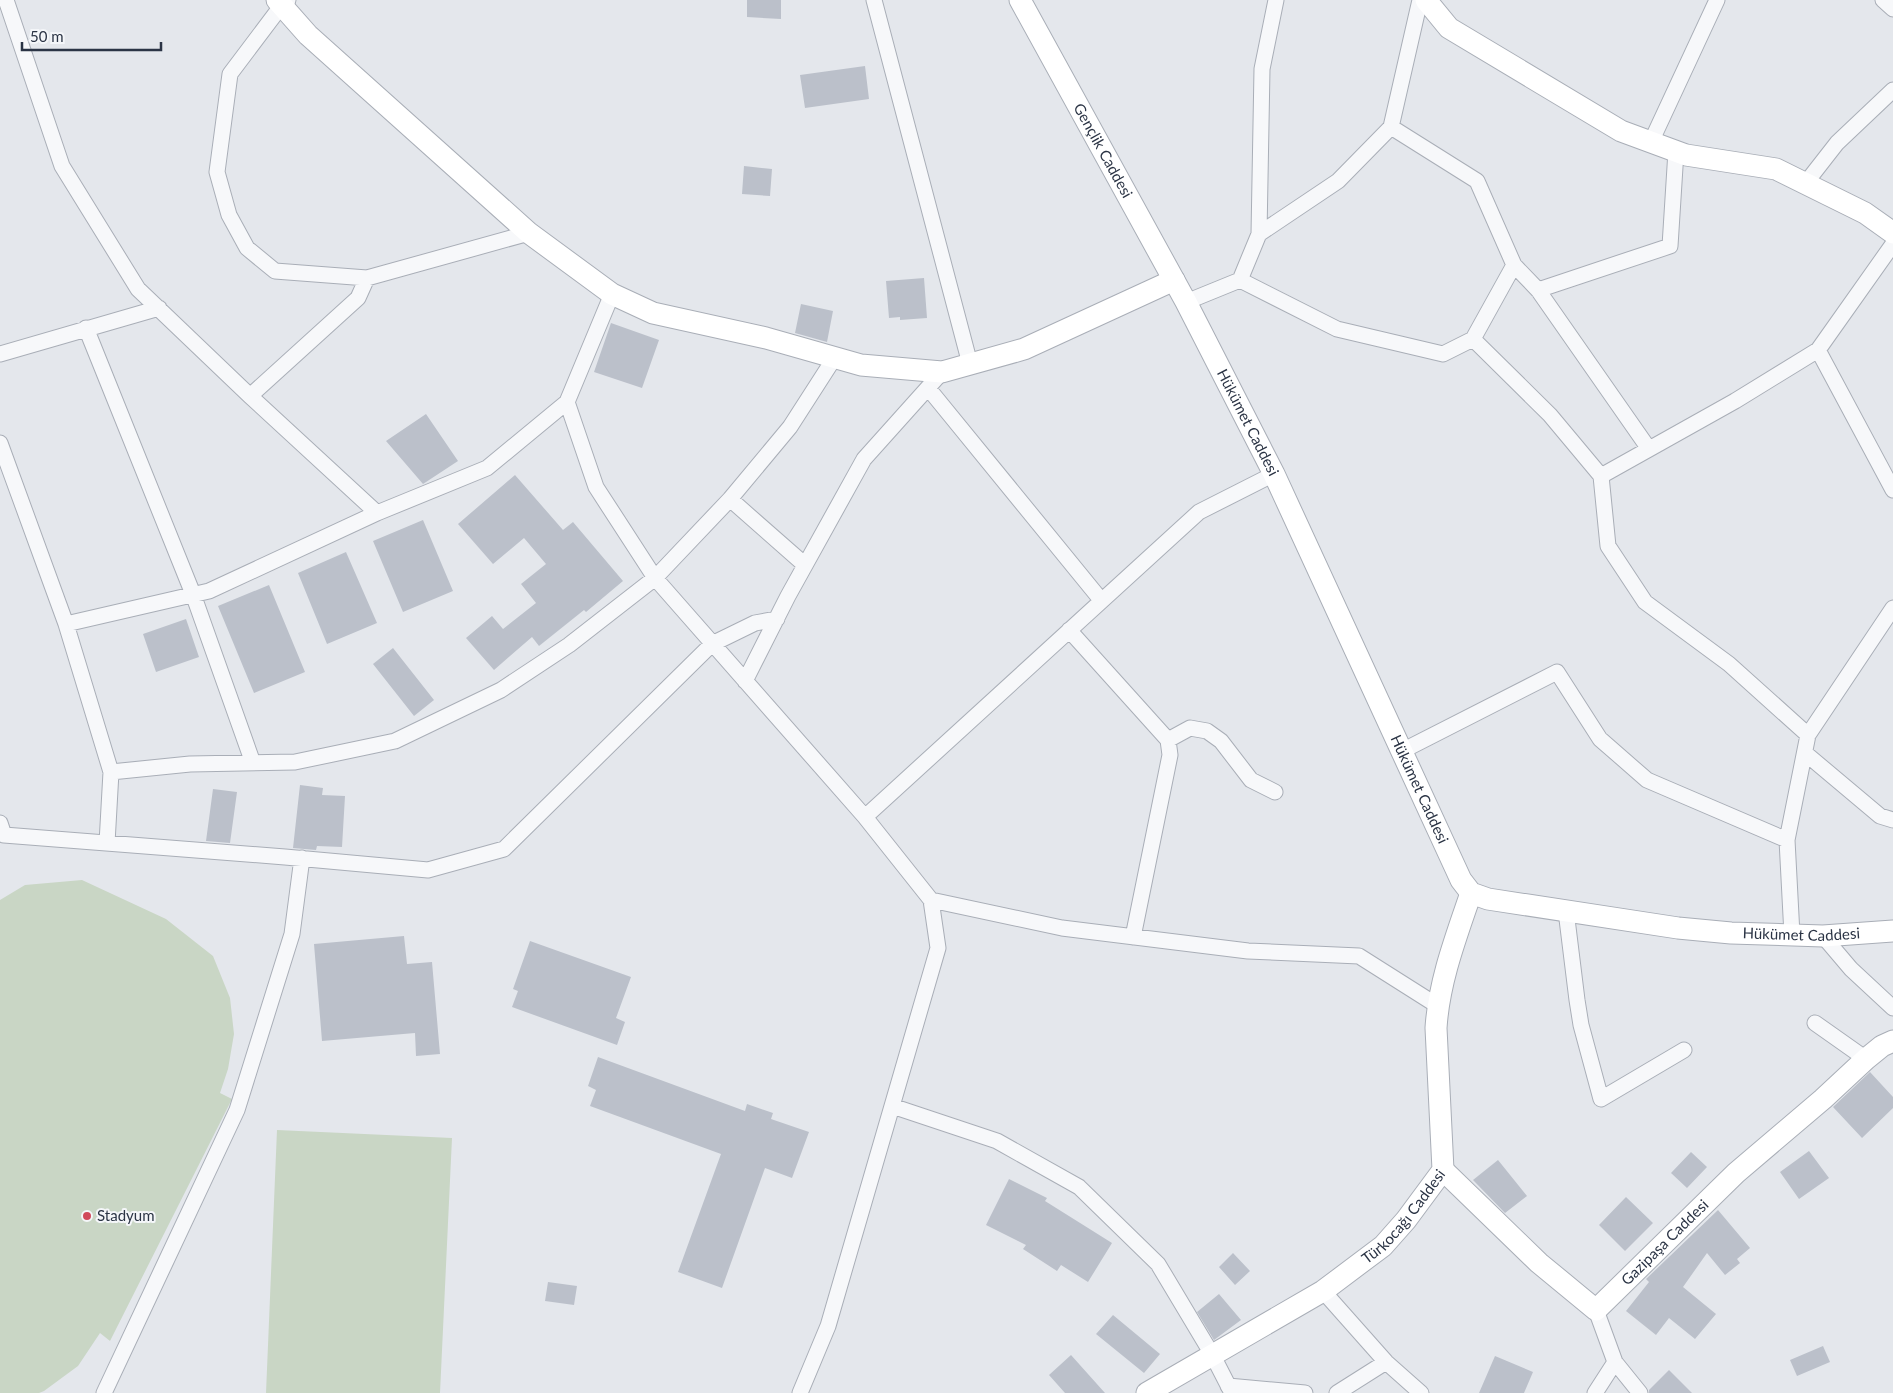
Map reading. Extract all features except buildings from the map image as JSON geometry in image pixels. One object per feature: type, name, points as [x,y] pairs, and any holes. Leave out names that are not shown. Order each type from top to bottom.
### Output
[{"type":"street","points":[[6,0],[62,166],[138,289],[377,513]]},
{"type":"street","points":[[874,0],[970,364]]},
{"type":"street","name":"Gençlik Caddesi","points":[[1020,0],[1186,302]]},
{"type":"street","points":[[1186,302],[1240,280],[1259,234],[1262,69],[1276,0]]},
{"type":"street","points":[[1259,234],[1338,181],[1391,127],[1420,0]]},
{"type":"street","points":[[1426,0],[1450,28],[1621,131],[1686,156],[1776,169],[1865,213],[1893,233]]},
{"type":"street","points":[[1651,142],[1717,0]]},
{"type":"street","points":[[1883,0],[1893,9]]},
{"type":"street","points":[[529,233],[367,278],[275,271],[247,248],[229,215],[217,172],[230,74],[282,2],[308,35],[529,233],[612,294],[653,313],[766,338],[861,365],[942,372],[1024,349],[1174,280]]},
{"type":"street","points":[[1805,184],[1837,143],[1893,90]]},
{"type":"street","points":[[1391,127],[1476,181],[1514,264],[1538,290],[1649,449]]},
{"type":"street","points":[[1538,290],[1670,246],[1676,152]]},
{"type":"street","points":[[1601,476],[1735,401],[1818,350],[1893,244]]},
{"type":"street","points":[[1240,280],[1337,328],[1443,354],[1473,339],[1514,264]]},
{"type":"street","points":[[250,396],[358,298],[367,278]]},
{"type":"street","points":[[66,624],[209,591],[377,513],[487,468],[568,402],[612,294]]},
{"type":"street","name":"Hükümet Caddesi","points":[[1186,302],[1274,474],[1462,880],[1470,893],[1488,899],[1678,928],[1823,936],[1893,931]]},
{"type":"street","points":[[0,354],[158,308]]},
{"type":"street","points":[[86,328],[193,594],[253,763]]},
{"type":"street","points":[[1473,339],[1550,415],[1601,476],[1608,546],[1645,602],[1729,664],[1808,734]]},
{"type":"street","points":[[1818,350],[1893,490]]},
{"type":"street","points":[[111,772],[190,764],[295,762],[395,740],[501,690],[569,645],[655,578],[730,499],[790,427],[835,358]]},
{"type":"street","points":[[745,681],[805,565],[864,459],[942,372]]},
{"type":"street","points":[[928,388],[1101,600]]},
{"type":"street","points":[[568,402],[596,487],[655,578],[865,816],[932,900],[938,948],[828,1326],[800,1393]]},
{"type":"street","points":[[0,442],[66,624],[111,772],[107,843]]},
{"type":"street","points":[[865,816],[1199,512],[1274,474]]},
{"type":"street","points":[[730,499],[805,565]]},
{"type":"street","points":[[1792,935],[1787,840],[1808,734],[1893,608]]},
{"type":"street","points":[[0,822],[4,835],[302,858],[428,870],[504,850],[712,644],[755,623],[777,619]]},
{"type":"street","points":[[1069,630],[1168,740],[1170,754],[1133,937]]},
{"type":"street","points":[[1402,751],[1556,672],[1600,739],[1647,780],[1787,840]]},
{"type":"street","points":[[1168,740],[1190,728],[1208,731],[1221,740],[1251,780],[1275,792]]},
{"type":"street","points":[[1804,753],[1880,816],[1893,820]]},
{"type":"street","points":[[104,1393],[236,1110],[292,934],[302,858]]},
{"type":"street","name":"Türkocağı Caddesi","points":[[1147,1393],[1323,1291],[1382,1246],[1406,1220],[1443,1170],[1436,1028],[1438,1006],[1449,956],[1470,893]]},
{"type":"street","points":[[932,900],[1062,928],[1248,951],[1359,956],[1438,1006]]},
{"type":"street","points":[[1566,911],[1580,1017],[1601,1099],[1684,1050]]},
{"type":"street","points":[[1823,936],[1851,969],[1893,1008]]},
{"type":"street","points":[[1815,1023],[1866,1059]]},
{"type":"street","name":"Gazipaşa Caddesi","points":[[1596,1310],[1736,1173],[1823,1099],[1866,1059],[1882,1046],[1893,1041]]},
{"type":"street","points":[[892,1106],[997,1140],[1079,1187],[1158,1264],[1213,1356],[1230,1389],[1305,1393]]},
{"type":"street","points":[[1443,1170],[1539,1263],[1596,1310],[1614,1362],[1640,1393]]},
{"type":"street","points":[[1323,1291],[1386,1362],[1421,1393]]},
{"type":"street","points":[[1337,1393],[1386,1362]]},
{"type":"street","points":[[1595,1393],[1614,1362]]},
{"type":"green space","name":"Stadyum","points":[[82,880],[166,919],[213,956],[230,998],[234,1034],[228,1069],[220,1093],[232,1099],[110,1341],[100,1333],[78,1366],[44,1391],[39,1393],[0,1393],[0,900],[25,885]]},
{"type":"green space","points":[[277,1130],[452,1138],[440,1393],[266,1393]]},
{"type":"place","name":"Stadyum","points":[[87,1216]]}]
